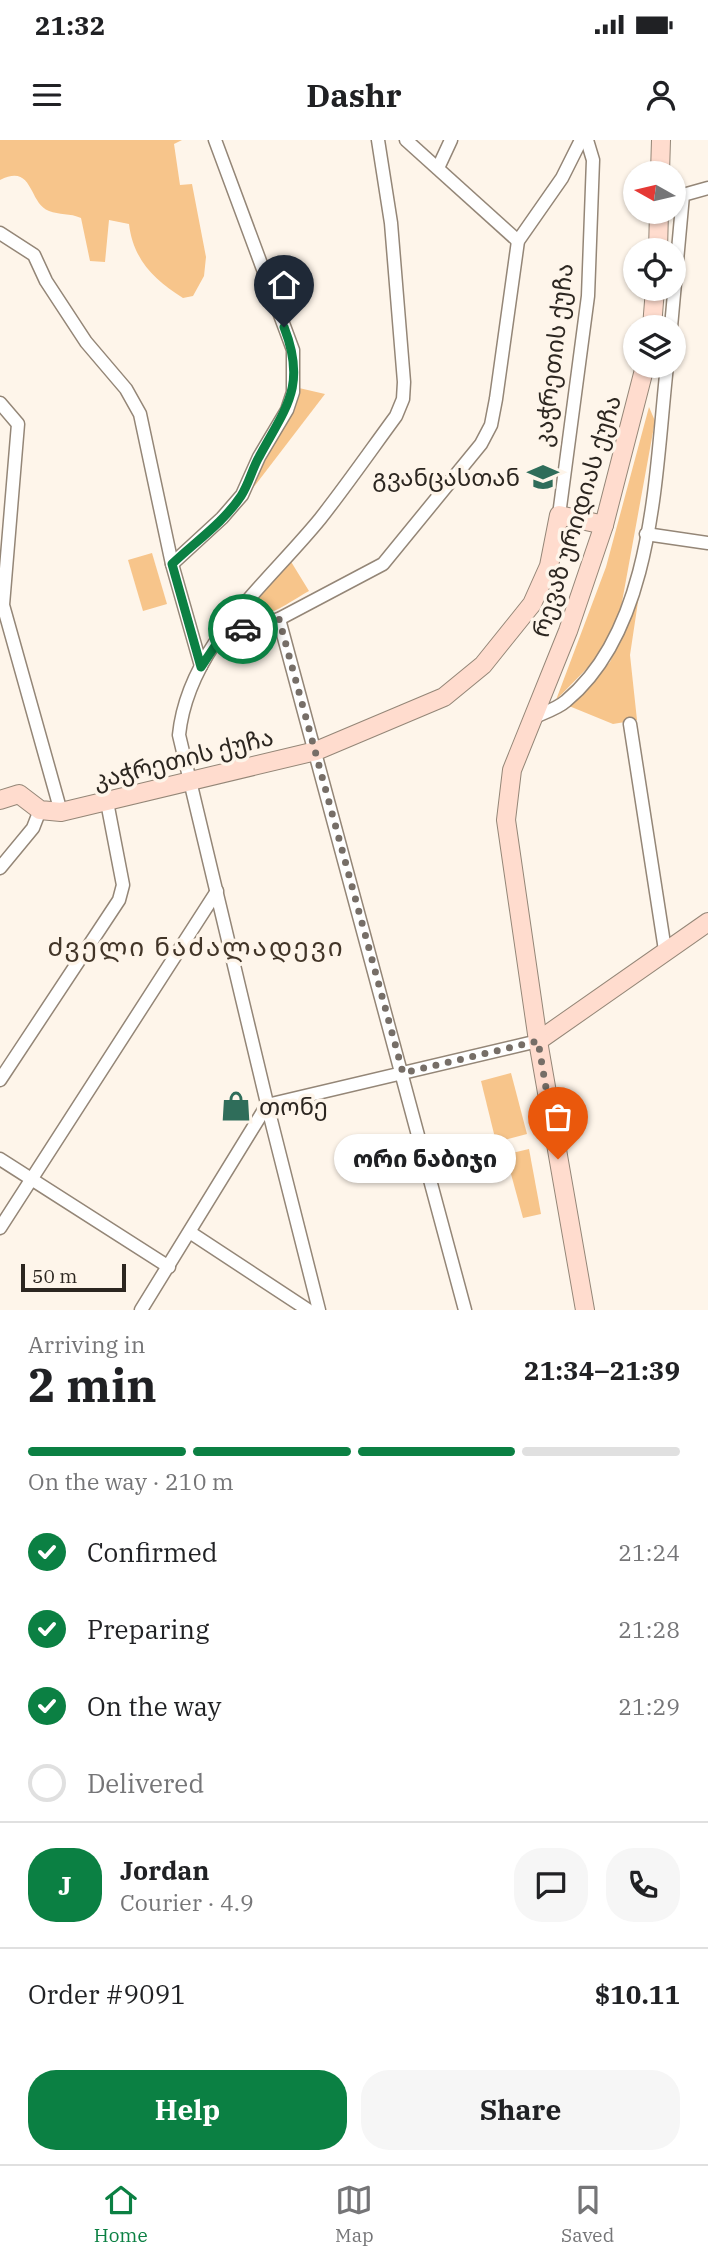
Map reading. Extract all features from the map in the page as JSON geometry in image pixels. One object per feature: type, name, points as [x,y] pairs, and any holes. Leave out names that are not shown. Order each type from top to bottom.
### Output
[{"type":"street","points":[[172,564],[222,518],[242,495],[259,457],[287,410],[293,392],[293,350],[215,140]]},
{"type":"street","points":[[320,1310],[181,754],[180,725],[188,692],[223,634],[239,611],[319,519],[396,416],[403,399],[404,382],[391,223],[378,140]]},
{"type":"street","points":[[406,140],[518,241]]},
{"type":"street","points":[[438,168],[451,140]]},
{"type":"street","points":[[223,634],[279,619],[383,564],[481,444],[493,412],[518,241],[562,178],[581,140]]},
{"type":"street","name":"კაჭრეთის ქუჩა","points":[[0,800],[19,794],[40,810],[61,812],[316,751],[444,697],[483,665],[532,604],[549,566],[559,514],[588,296],[593,160],[587,140]]},
{"type":"street","points":[[660,161],[661,140]]},
{"type":"street","points":[[672,315],[683,195],[708,188]]},
{"type":"street","points":[[0,233],[34,255],[40,272],[86,342],[126,389],[140,414],[172,564],[201,667]]},
{"type":"street","name":"რევაზ ურიდიას ქუჩა","points":[[584,1310],[538,1041],[506,820],[512,770],[568,631],[604,525],[642,378]]},
{"type":"street","name":"რევაზ ურიდიას ქუჩა","points":[[532,718],[565,702],[606,657],[628,611],[646,534],[666,378]]},
{"type":"street","points":[[0,403],[18,424],[3,605],[61,812]]},
{"type":"street","points":[[559,514],[604,525]]},
{"type":"street","points":[[646,534],[708,543]]},
{"type":"street","points":[[279,619],[465,1310]]},
{"type":"street","points":[[630,724],[666,950]]},
{"type":"street","points":[[0,1080],[119,900],[123,885],[107,802]]},
{"type":"street","points":[[0,868],[33,828],[40,810]]},
{"type":"street","points":[[0,1228],[216,891]]},
{"type":"street","points":[[141,1310],[191,1233],[267,1105],[538,1041],[708,922]]},
{"type":"street","points":[[0,1159],[169,1268]]},
{"type":"street","points":[[191,1233],[308,1310]]},
{"type":"shaded area","points":[[0,140],[182,140],[174,144],[180,185],[192,184],[206,257],[204,276],[193,296],[183,298],[154,276],[135,248],[129,224],[109,220],[105,262],[90,261],[81,218],[42,207],[25,180],[19,177],[11,176],[0,180]]},
{"type":"shaded area","points":[[299,388],[325,394],[240,505]]},
{"type":"shaded area","points":[[649,407],[655,421],[620,613],[601,654],[556,700],[606,567]]},
{"type":"shaded area","points":[[152,553],[167,604],[143,611],[128,560]]},
{"type":"shaded area","points":[[290,560],[309,591],[270,613],[245,616]]},
{"type":"shaded area","points":[[639,595],[630,655],[637,720],[613,724],[569,706],[610,662]]},
{"type":"shaded area","points":[[511,1073],[527,1134],[496,1142],[481,1081]]},
{"type":"shaded area","points":[[529,1149],[541,1214],[523,1218],[508,1163],[512,1153]]},
{"type":"way so far","points":[[243,629],[279,619],[403,1073],[538,1041],[558,1159]]},
{"type":"place","name":"გვანცასთან","points":[[543,477]]},
{"type":"place","name":"თონე","points":[[236,1106]]},
{"type":"place","name":"ორი ნაბიჯი","points":[[558,1159]]},
{"type":"district","name":"ძველი ნაძალადევი","points":[[196,946]]},
{"type":"route","points":[[243,629],[223,634],[201,667],[172,564],[222,518],[242,495],[259,457],[287,410],[293,392],[295,371],[293,350],[284,327]]}]
